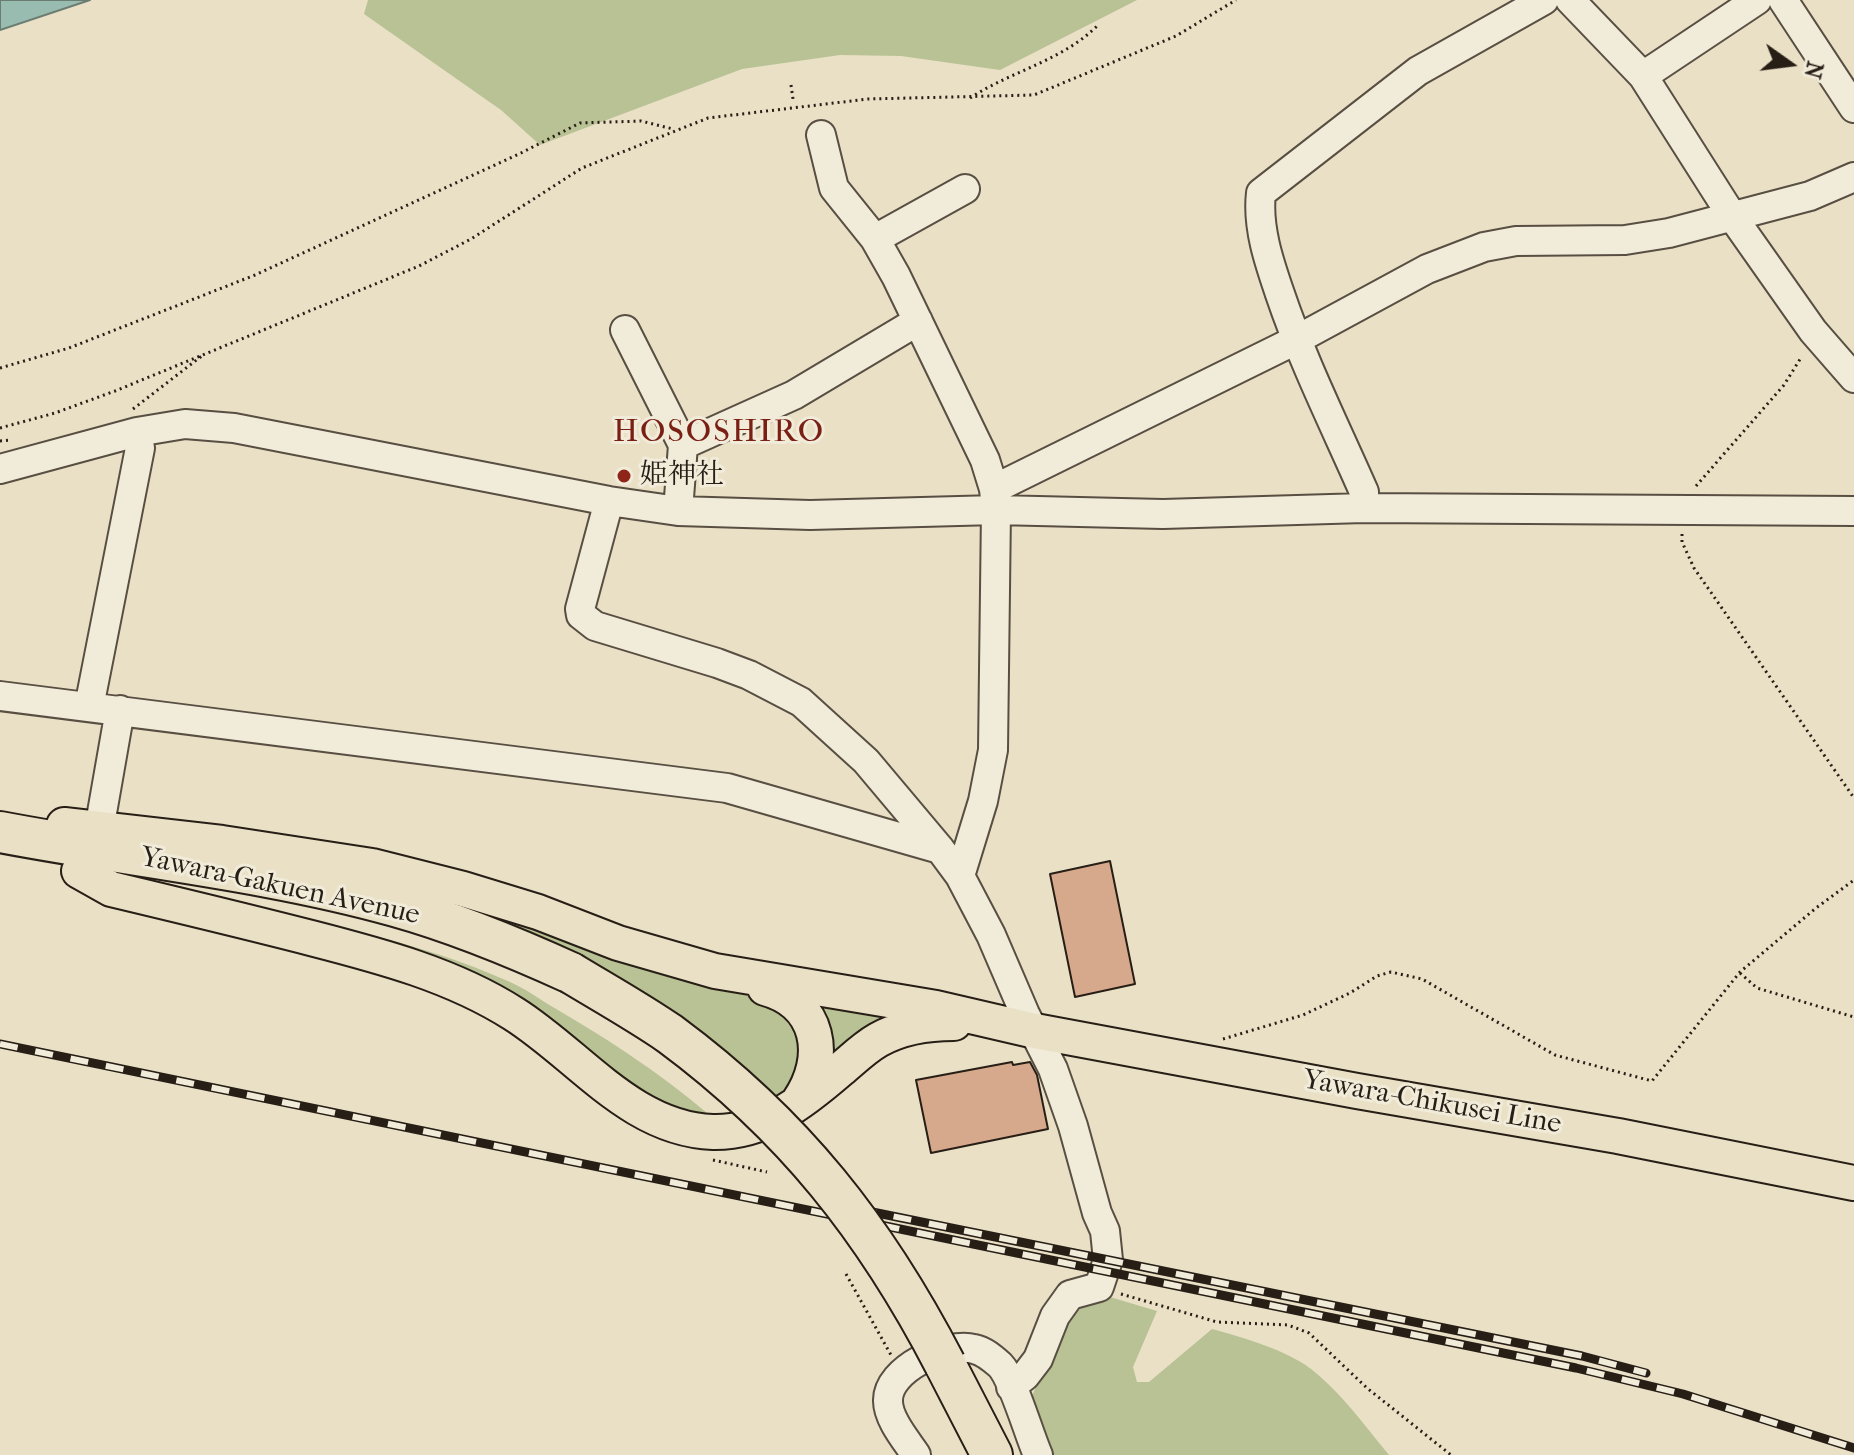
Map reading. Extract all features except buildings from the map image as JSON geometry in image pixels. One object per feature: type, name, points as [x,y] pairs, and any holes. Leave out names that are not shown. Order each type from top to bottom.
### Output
[{"type":"highway","name":"Yawara-Gakuen Avenue","points":[[0,832],[91,850],[350,919],[564,985],[723,1110],[797,1186],[849,1253],[880,1301],[920,1366],[965,1455]]},
{"type":"highway","points":[[0,857],[91,850]]},
{"type":"highway","name":"Yawara-Gakuen Avenue","points":[[920,1366],[992,1455]]},
{"type":"main road","points":[[0,822],[27,821],[91,850],[222,843],[372,866],[538,912],[618,943],[789,996],[806,1014],[815,1039],[817,1057],[807,1089],[797,1104]]},
{"type":"main road","points":[[91,850],[111,889],[365,952],[404,963],[455,984],[515,1014],[621,1096],[668,1124],[717,1132],[751,1128],[787,1112],[866,1048],[912,1026],[940,1023],[1022,1028]]},
{"type":"main road","points":[[715,971],[936,1008],[1022,1028]]},
{"type":"main road","name":"Yawara-Chikusei Line","points":[[1022,1028],[1649,1142],[1854,1183]]},
{"type":"street","points":[[1570,0],[1643,76],[1732,216],[1813,331],[1854,378]]},
{"type":"street","points":[[1643,76],[1757,0]]},
{"type":"street","points":[[1783,0],[1854,108]]},
{"type":"street","points":[[1364,508],[1364,492],[1296,340],[1267,257],[1261,193],[1418,71],[1535,4]]},
{"type":"street","points":[[821,135],[834,188],[875,239],[918,321],[985,460],[995,499],[993,750],[983,801],[960,876]]},
{"type":"street","points":[[995,499],[1427,269],[1484,247],[1516,241],[1625,240],[1669,233],[1810,196],[1854,177]]},
{"type":"street","points":[[875,239],[965,189]]},
{"type":"street","points":[[683,445],[794,395],[918,321]]},
{"type":"street","points":[[625,330],[683,445],[678,511]]},
{"type":"street","points":[[0,469],[130,424],[185,424],[234,428],[609,501],[678,511],[810,515],[995,499],[1163,514],[1364,508],[1854,511]]},
{"type":"street","points":[[89,707],[140,448],[130,424]]},
{"type":"street","points":[[609,501],[580,609],[581,615],[586,621],[738,671],[801,702],[866,761],[960,876],[1022,1028],[1053,1069],[1105,1231],[1108,1260],[1099,1287],[1070,1295],[1055,1316],[1038,1359],[1025,1376],[1011,1387]]},
{"type":"street","points":[[0,696],[727,788],[940,849]]},
{"type":"street","points":[[91,850],[120,710]]},
{"type":"street","points":[[916,1455],[894,1421],[888,1403],[889,1389],[902,1371],[928,1357],[957,1348],[971,1348],[985,1353],[1002,1367],[1038,1455]]},
{"type":"path","points":[[0,428],[55,413],[419,266],[471,239],[582,168],[708,118],[868,99],[1034,95],[1176,36],[1236,0]]},
{"type":"path","points":[[970,98],[991,84],[1065,53],[1099,24]]},
{"type":"path","points":[[791,85],[793,99]]},
{"type":"path","points":[[0,368],[69,348],[255,275],[580,123],[641,121],[676,130]]},
{"type":"path","points":[[1813,331],[1797,366],[1784,385],[1687,497],[1682,542],[1694,568],[1854,798]]},
{"type":"path","points":[[130,424],[205,353]]},
{"type":"path","points":[[0,441],[15,439]]},
{"type":"path","points":[[1202,1062],[1224,1038],[1303,1015],[1350,993],[1377,976],[1391,972],[1422,979],[1555,1055],[1652,1081],[1740,972],[1854,880]]},
{"type":"path","points":[[1740,972],[1757,988],[1854,1017]]},
{"type":"path","points":[[707,1159],[767,1172]]},
{"type":"path","points":[[846,1274],[920,1366]]},
{"type":"path","points":[[1099,1287],[1217,1322],[1288,1325],[1309,1333],[1367,1388],[1451,1455]]},
{"type":"green space","points":[[368,0],[1137,0],[1000,70],[901,56],[840,55],[742,69],[540,145],[501,110],[364,14]]},
{"type":"green space","points":[[319,864],[781,1000],[810,1062],[775,1107],[693,1037]]},
{"type":"green space","points":[[217,903],[329,925],[403,944],[475,967],[510,982],[638,1061],[720,1124],[660,1113],[542,1026]]},
{"type":"green space","points":[[831,1002],[904,1018],[858,1044],[826,1054],[809,1006]]},
{"type":"green space","points":[[1100,1294],[1157,1311],[1133,1367],[1137,1382],[1149,1382],[1212,1329],[1234,1335],[1279,1351],[1311,1369],[1347,1404],[1389,1455],[1047,1455],[1027,1409],[1070,1310]]},
{"type":"water","points":[[0,0],[90,0],[0,30]]},
{"type":"railway","points":[[0,1044],[1576,1368],[1683,1394],[1854,1448]]},
{"type":"railway","points":[[823,1202],[1582,1356],[1646,1373]]},
{"type":"place","name":"姫神社","points":[[624,476]]},
{"type":"district","name":"HOSOSHIRO","points":[[719,433]]}]
